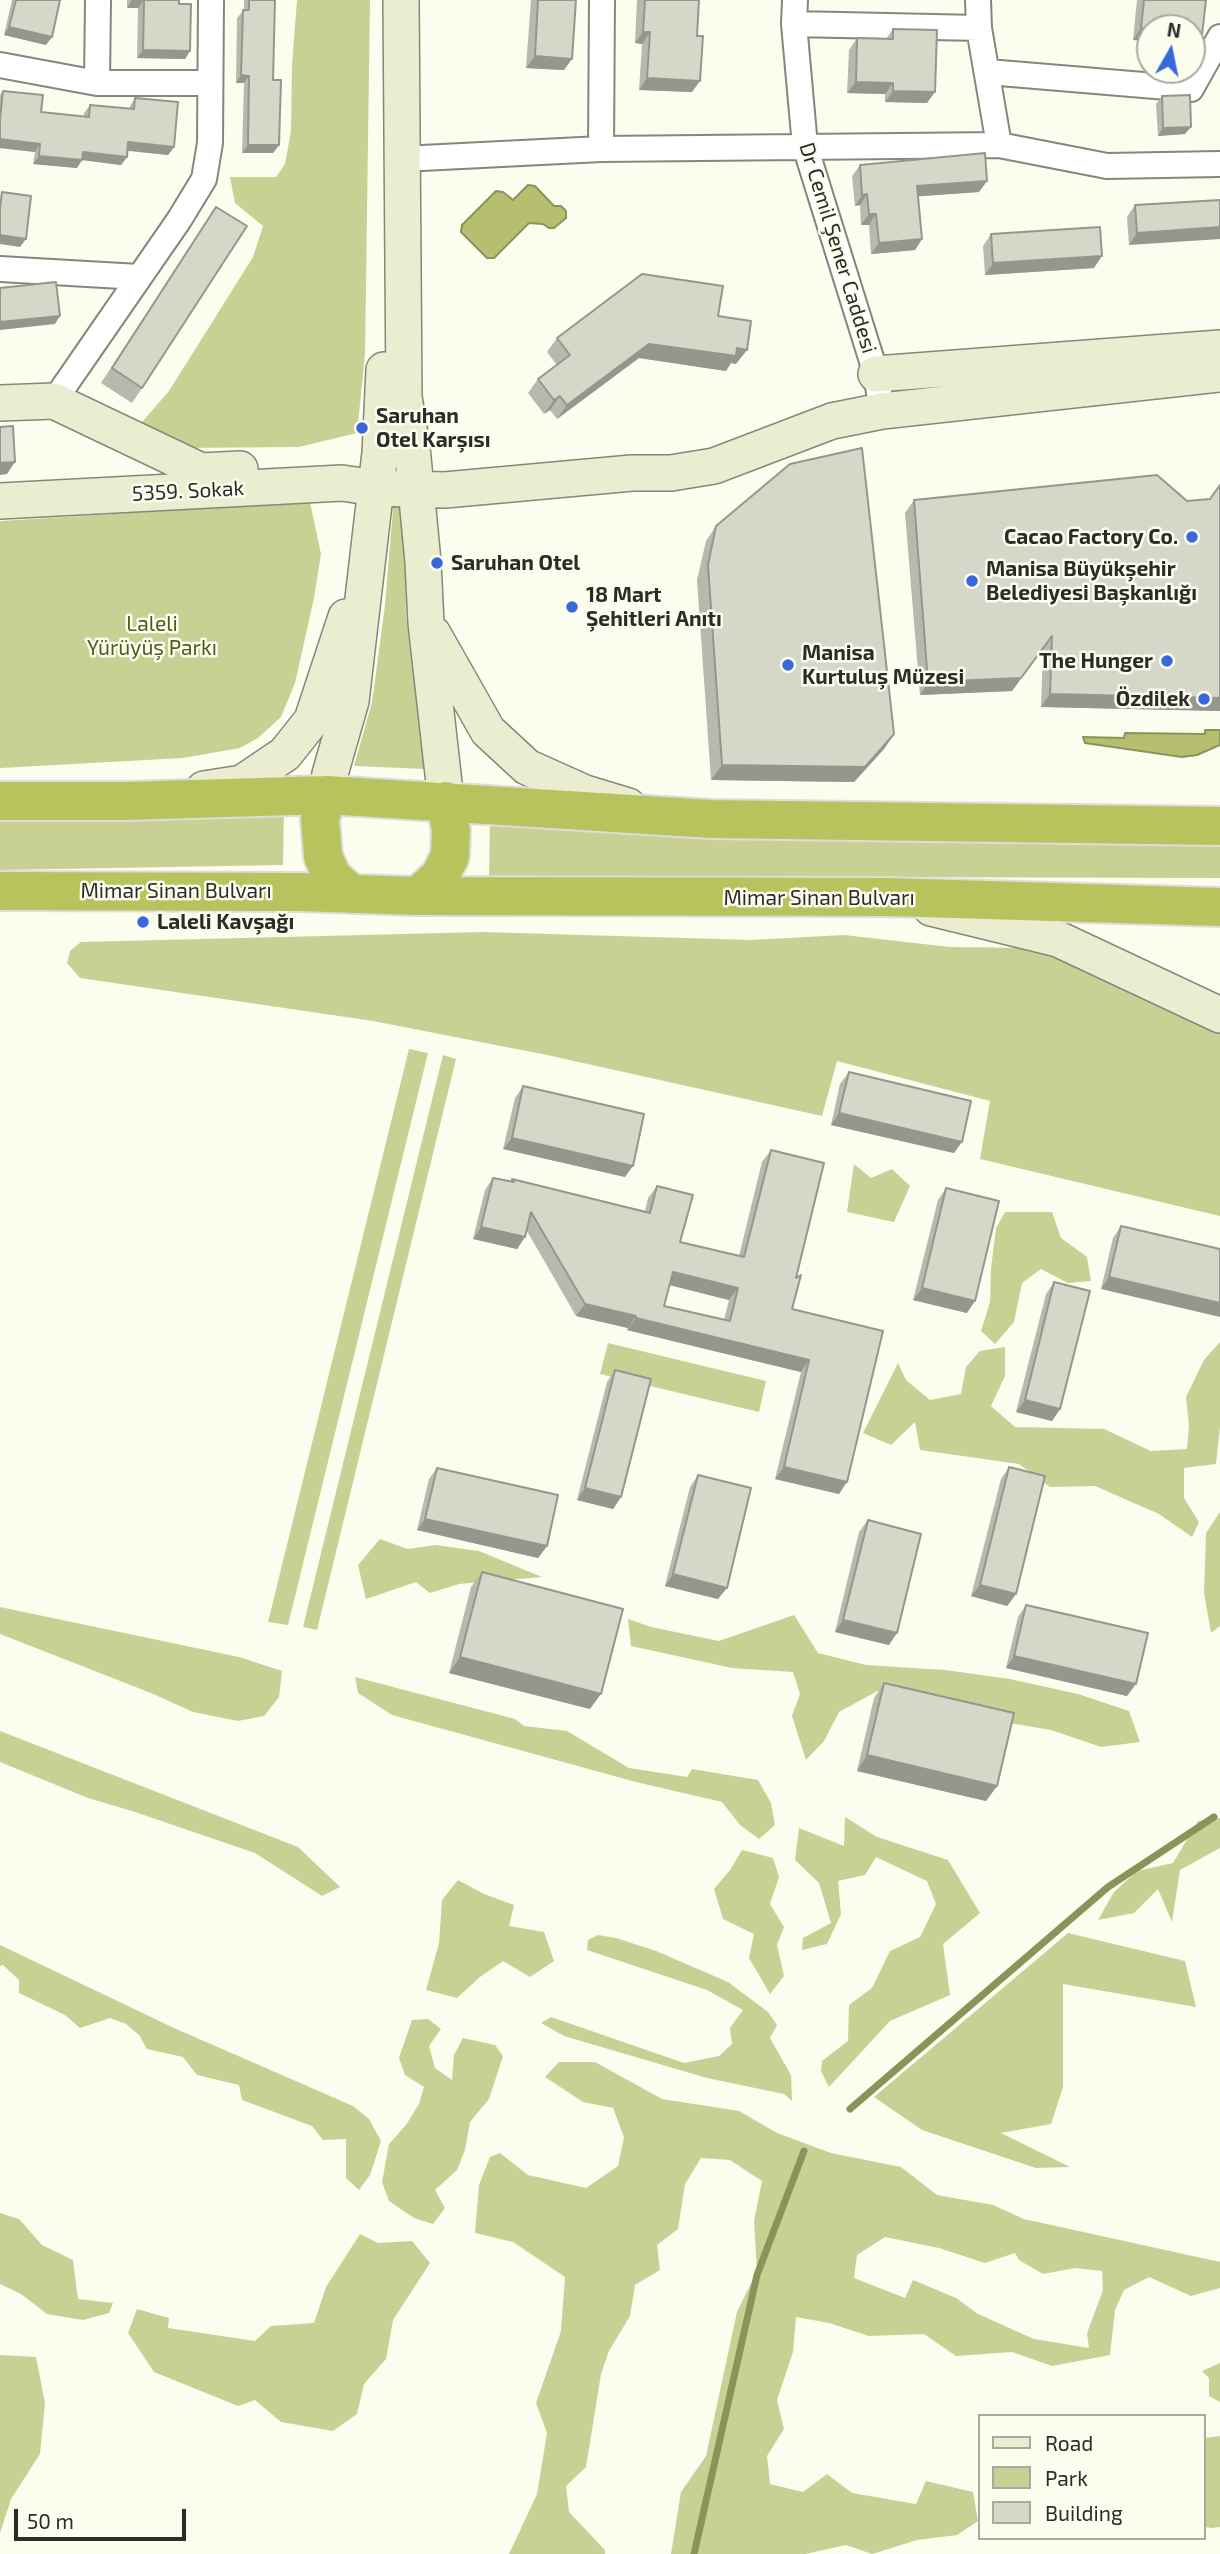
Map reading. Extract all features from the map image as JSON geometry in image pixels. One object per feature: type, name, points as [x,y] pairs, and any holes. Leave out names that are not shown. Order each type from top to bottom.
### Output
[{"type":"highway","points":[[327,795],[320,819],[323,856],[332,877],[352,894],[418,896],[440,876],[450,856],[451,831],[446,802]]},
{"type":"highway","points":[[0,801],[126,801],[327,795],[711,819],[1220,826]]},
{"type":"highway","name":"Mimar Sinan Bulvarı","points":[[2,897],[299,892],[352,894]]},
{"type":"highway","name":"Mimar Sinan Bulvarı","points":[[418,896],[887,897],[1220,907]]},
{"type":"street","points":[[97,83],[98,0]]},
{"type":"street","points":[[54,401],[179,220],[204,179],[210,143],[211,0]]},
{"type":"street","points":[[384,0],[384,396],[396,450],[415,489],[426,623],[446,802]]},
{"type":"street","points":[[327,795],[330,774],[351,701],[376,488],[396,450],[404,397],[401,0]]},
{"type":"street","points":[[601,149],[602,0]]},
{"type":"street","points":[[978,0],[979,28],[999,145]]},
{"type":"street","points":[[794,12],[979,28]]},
{"type":"street","name":"Dr Cemil Şener Caddesi","points":[[794,12],[805,146],[876,374],[882,411]]},
{"type":"street","points":[[988,72],[1191,89],[1220,37]]},
{"type":"street","points":[[0,65],[97,83],[210,83]]},
{"type":"street","points":[[402,159],[601,149],[999,145],[1107,166],[1220,164]]},
{"type":"street","points":[[0,270],[139,277]]},
{"type":"street","points":[[876,374],[1220,348]]},
{"type":"street","name":"5359. Sokak","points":[[0,501],[342,484],[445,490],[632,473],[671,473],[714,466],[832,421],[882,411],[1220,374]]},
{"type":"street","points":[[0,403],[54,401],[201,471],[324,467],[396,450]]},
{"type":"street","points":[[126,801],[242,783],[285,754],[312,720],[366,557]]},
{"type":"street","points":[[426,623],[488,731],[527,767],[585,793],[662,816]]},
{"type":"street","points":[[887,897],[1058,939],[1220,1014]]},
{"type":"green space","points":[[297,0],[370,0],[365,355],[357,433],[299,447],[178,448],[136,429],[169,391],[253,257],[263,226],[235,203],[230,177],[276,177],[285,164],[291,131]]},
{"type":"green space","points":[[394,497],[404,498],[406,615],[425,769],[354,766],[372,702],[385,605]]},
{"type":"green space","name":"Laleli Yürüyüş Parkı","points":[[310,502],[321,554],[314,598],[295,683],[281,717],[258,738],[240,748],[183,758],[0,768],[0,521]]},
{"type":"green space","points":[[284,807],[283,865],[0,870],[0,816]]},
{"type":"green space","points":[[490,824],[1220,843],[1220,878],[489,876]]},
{"type":"green space","points":[[483,932],[751,940],[844,935],[950,947],[1040,948],[1220,1031],[1220,1216],[980,1159],[990,1101],[837,1061],[822,1116],[547,1055],[373,1021],[80,978],[67,963],[70,951],[81,942]]},
{"type":"green space","points":[[409,1049],[428,1053],[288,1625],[268,1622]]},
{"type":"green space","points":[[443,1055],[456,1059],[317,1630],[303,1627]]},
{"type":"green space","points":[[854,1164],[871,1178],[892,1169],[910,1186],[894,1222],[847,1212]]},
{"type":"green space","points":[[1005,1212],[1052,1212],[1061,1238],[1087,1257],[1091,1281],[1068,1283],[1041,1269],[1022,1283],[1014,1322],[995,1344],[981,1331],[990,1302],[996,1228]]},
{"type":"green space","points":[[1220,1342],[1220,1427],[1216,1464],[1184,1468],[1184,1498],[1199,1522],[1192,1537],[1159,1514],[1095,1486],[1050,1487],[1019,1464],[920,1450],[915,1422],[891,1445],[863,1433],[898,1363],[906,1380],[930,1400],[961,1394],[966,1367],[980,1351],[1005,1347],[1005,1376],[991,1406],[1015,1427],[1104,1429],[1151,1451],[1187,1449],[1189,1426],[1186,1397],[1204,1360]]},
{"type":"green space","points":[[608,1343],[766,1381],[759,1412],[600,1374]]},
{"type":"green space","points":[[1220,1512],[1220,1626],[1211,1633],[1204,1593],[1206,1533]]},
{"type":"green space","points":[[380,1539],[408,1549],[435,1545],[479,1551],[542,1577],[459,1584],[430,1593],[416,1582],[366,1599],[358,1565]]},
{"type":"green space","points":[[0,1607],[239,1657],[282,1671],[279,1697],[264,1716],[238,1721],[193,1712],[0,1634]]},
{"type":"green space","points":[[794,1615],[818,1653],[866,1665],[945,1670],[1010,1679],[1078,1694],[1129,1711],[1140,1742],[1101,1747],[1051,1730],[1009,1723],[883,1688],[839,1712],[824,1741],[806,1760],[792,1716],[800,1694],[793,1672],[732,1668],[631,1646],[628,1619],[651,1627],[719,1641]]},
{"type":"green space","points":[[355,1677],[515,1719],[524,1726],[567,1731],[629,1768],[687,1777],[692,1769],[758,1780],[771,1803],[775,1825],[759,1839],[740,1825],[722,1802],[636,1782],[392,1715],[358,1693]]},
{"type":"green space","points":[[0,1731],[298,1847],[340,1887],[322,1896],[255,1853],[88,1798],[0,1762]]},
{"type":"green space","points":[[845,1817],[877,1837],[948,1860],[980,1913],[943,1944],[950,1995],[890,2021],[829,2087],[821,2071],[822,2061],[848,2041],[849,2005],[872,1988],[890,1951],[920,1937],[936,1904],[927,1881],[876,1857],[865,1875],[838,1881],[841,1914],[827,1944],[802,1950],[803,1938],[831,1923],[819,1883],[795,1860],[799,1828],[844,1846]]},
{"type":"green space","points":[[1220,1818],[1220,1848],[1180,1870],[1172,1922],[1158,1889],[1134,1913],[1098,1920],[1114,1892],[1137,1871],[1173,1863],[1198,1821]]},
{"type":"green space","points":[[742,1850],[773,1858],[779,1877],[770,1904],[784,1927],[777,1945],[784,1976],[770,1994],[749,1958],[754,1934],[723,1919],[714,1889]]},
{"type":"green space","points":[[458,1880],[484,1894],[514,1905],[509,1926],[544,1932],[554,1961],[530,1977],[503,1961],[457,1998],[426,1990],[439,1943],[442,1900]]},
{"type":"green space","points":[[1068,1933],[1185,1961],[1196,2007],[1063,1984],[1063,2087],[1051,2124],[1001,2133],[1070,2167],[1036,2168],[922,2130],[874,2097]]},
{"type":"green space","points":[[598,1935],[656,1951],[728,1982],[768,2012],[777,2025],[770,2038],[791,2075],[792,2101],[784,2094],[707,2078],[564,2036],[541,2023],[551,2017],[684,2063],[719,2056],[732,2044],[730,2028],[743,2010],[707,1990],[587,1950],[588,1940]]},
{"type":"green space","points":[[0,1945],[174,2028],[353,2106],[369,2119],[381,2141],[370,2175],[359,2190],[346,2178],[346,2139],[323,2140],[312,2126],[242,2100],[239,2085],[197,2075],[183,2057],[147,2049],[139,2035],[126,2024],[110,2018],[80,2028],[65,2015],[19,1993],[19,1980],[3,1965],[0,1966]]},
{"type":"green space","points":[[428,2019],[441,2029],[429,2046],[435,2068],[452,2080],[454,2055],[463,2038],[495,2045],[503,2056],[489,2099],[470,2122],[465,2150],[457,2170],[435,2190],[445,2208],[433,2224],[414,2218],[389,2201],[382,2182],[389,2144],[406,2125],[419,2104],[424,2087],[405,2075],[399,2058],[412,2020]]},
{"type":"green space","points":[[559,2062],[595,2062],[662,2099],[739,2111],[777,2133],[831,2153],[901,2167],[937,2195],[993,2205],[1024,2219],[1220,2262],[1220,2288],[1191,2296],[1149,2277],[1124,2290],[1115,2310],[1110,2355],[1052,2366],[1012,2352],[956,2356],[924,2334],[869,2336],[829,2323],[796,2317],[793,2352],[777,2400],[784,2429],[767,2456],[770,2484],[803,2492],[827,2474],[852,2493],[916,2504],[926,2481],[973,2492],[978,2521],[957,2535],[917,2540],[872,2554],[846,2545],[805,2554],[671,2554],[681,2492],[706,2456],[737,2312],[757,2271],[754,2221],[762,2181],[730,2160],[701,2158],[685,2184],[678,2229],[657,2245],[660,2270],[635,2285],[630,2316],[609,2351],[601,2374],[586,2467],[566,2486],[569,2512],[605,2550],[605,2554],[509,2554],[537,2494],[547,2433],[536,2403],[561,2331],[565,2277],[513,2242],[475,2233],[479,2185],[490,2157],[500,2153],[528,2175],[586,2188],[618,2166],[624,2137],[613,2108],[583,2102],[545,2077]],"holes":[[[885,2237],[939,2248],[985,2263],[1015,2253],[1019,2260],[1043,2274],[1075,2268],[1102,2271],[1103,2290],[1087,2333],[1089,2348],[1034,2339],[978,2314],[956,2298],[913,2280],[905,2298],[854,2278],[857,2255]]]},
{"type":"green space","points":[[0,2213],[19,2219],[42,2245],[73,2260],[78,2299],[113,2303],[109,2313],[83,2320],[47,2314],[21,2294],[0,2284]]},
{"type":"green space","points":[[360,2234],[378,2243],[412,2241],[430,2263],[393,2320],[386,2359],[364,2384],[357,2414],[333,2431],[281,2422],[255,2400],[238,2406],[154,2372],[128,2333],[137,2309],[169,2318],[168,2328],[255,2341],[271,2326],[314,2323],[326,2287]]},
{"type":"green space","points":[[0,2355],[36,2357],[45,2403],[40,2454],[11,2499],[0,2533]]},
{"type":"green space","points":[[1220,2363],[1220,2402],[1209,2396],[1209,2378],[1202,2371]]},
{"type":"green space","points":[[1220,2436],[1220,2527],[1212,2528],[1206,2527],[1206,2438]]},
{"type":"shaded area","points":[[528,185],[535,186],[554,206],[561,206],[566,211],[566,218],[554,228],[529,223],[494,258],[487,258],[461,232],[462,225],[496,191],[503,192],[513,200]]},
{"type":"shaded area","points":[[1205,730],[1220,730],[1220,745],[1197,755],[1182,757],[1085,743],[1083,737],[1124,738],[1125,733],[1205,734]]},
{"type":"building","points":[[16,0],[60,0],[52,37],[9,27]]},
{"type":"building","points":[[144,0],[179,0],[179,4],[191,4],[190,51],[143,50]]},
{"type":"building","points":[[249,0],[275,0],[273,80],[281,80],[279,145],[248,145],[249,76],[241,75],[243,10],[249,10]]},
{"type":"building","points":[[538,0],[576,0],[572,59],[535,56]]},
{"type":"building","points":[[645,0],[699,0],[697,36],[703,36],[700,81],[647,78],[650,32],[643,32]]},
{"type":"building","points":[[1144,0],[1206,0],[1204,14],[1142,14]]},
{"type":"building","points":[[893,29],[937,30],[935,92],[893,91],[893,83],[856,82],[857,38],[893,39]]},
{"type":"building","points":[[3,91],[43,95],[41,112],[89,117],[90,105],[134,109],[135,98],[178,102],[174,147],[128,142],[127,157],[83,152],[82,160],[39,156],[40,144],[0,139]]},
{"type":"building","points":[[1190,95],[1191,127],[1163,128],[1162,96]]},
{"type":"building","points":[[985,153],[987,181],[917,186],[922,239],[879,243],[876,214],[869,214],[867,194],[862,195],[860,165]]},
{"type":"building","points":[[2,192],[31,196],[26,239],[0,235]]},
{"type":"building","points":[[1220,200],[1220,227],[1137,233],[1135,205]]},
{"type":"building","points":[[216,207],[247,226],[142,388],[112,368]]},
{"type":"building","points":[[1100,227],[1102,256],[993,263],[991,234]]},
{"type":"building","points":[[642,274],[723,286],[718,316],[751,321],[747,350],[737,348],[736,356],[649,344],[567,405],[560,396],[554,400],[538,379],[570,355],[557,338]]},
{"type":"building","points":[[56,282],[60,316],[0,322],[0,288]]},
{"type":"building","points":[[13,426],[15,462],[0,463],[0,427]]},
{"type":"building","name":"Manisa Kurtuluş Müzesi","points":[[862,448],[894,734],[865,767],[722,765],[708,565],[716,526],[790,464]]},
{"type":"building","points":[[1157,475],[1187,501],[1210,499],[1220,485],[1220,698],[1050,694],[1052,636],[1021,678],[928,682],[914,500]]},
{"type":"building","points":[[849,1072],[971,1101],[962,1142],[839,1113]]},
{"type":"building","points":[[523,1086],[644,1114],[633,1166],[512,1138]]},
{"type":"building","points":[[771,1150],[824,1163],[796,1278],[801,1275],[792,1309],[883,1331],[847,1482],[784,1467],[809,1360],[585,1304],[531,1212],[525,1237],[481,1227],[493,1178],[514,1182],[512,1179],[650,1213],[657,1186],[693,1195],[680,1242],[744,1257]],"holes":[[[673,1272],[738,1288],[730,1321],[664,1306]]]},
{"type":"building","points":[[946,1188],[999,1201],[975,1301],[922,1288]]},
{"type":"building","points":[[1121,1226],[1220,1249],[1220,1303],[1109,1277]]},
{"type":"building","points":[[1054,1282],[1090,1291],[1060,1409],[1025,1400]]},
{"type":"building","points":[[615,1370],[651,1379],[621,1497],[585,1488]]},
{"type":"building","points":[[1009,1467],[1045,1476],[1016,1594],[980,1585]]},
{"type":"building","points":[[437,1468],[558,1495],[547,1546],[425,1519]]},
{"type":"building","points":[[698,1475],[751,1488],[727,1588],[673,1574]]},
{"type":"building","points":[[868,1520],[921,1534],[897,1633],[843,1620]]},
{"type":"building","points":[[482,1572],[623,1609],[601,1694],[460,1657]]},
{"type":"building","points":[[1026,1605],[1148,1633],[1136,1684],[1014,1656]]},
{"type":"building","points":[[884,1683],[1014,1713],[997,1786],[867,1755]]},
{"type":"waterway","points":[[850,2109],[1108,1887],[1214,1817]]},
{"type":"waterway","points":[[694,2554],[757,2275],[804,2151]]},
{"type":"place","name":"Saruhan Otel Karşısı","points":[[362,428]]},
{"type":"place","name":"Cacao Factory Co.","points":[[1192,537]]},
{"type":"place","name":"Saruhan Otel","points":[[437,563]]},
{"type":"place","name":"Manisa Büyükşehir Belediyesi Başkanlığı","points":[[972,581]]},
{"type":"place","name":"18 Mart Şehitleri Anıtı","points":[[572,607]]},
{"type":"place","name":"The Hunger","points":[[1167,661]]},
{"type":"place","name":"Manisa Kurtuluş Müzesi","points":[[788,665]]},
{"type":"place","name":"Özdilek","points":[[1204,699]]},
{"type":"place","name":"Laleli Kavşağı","points":[[143,922]]}]
